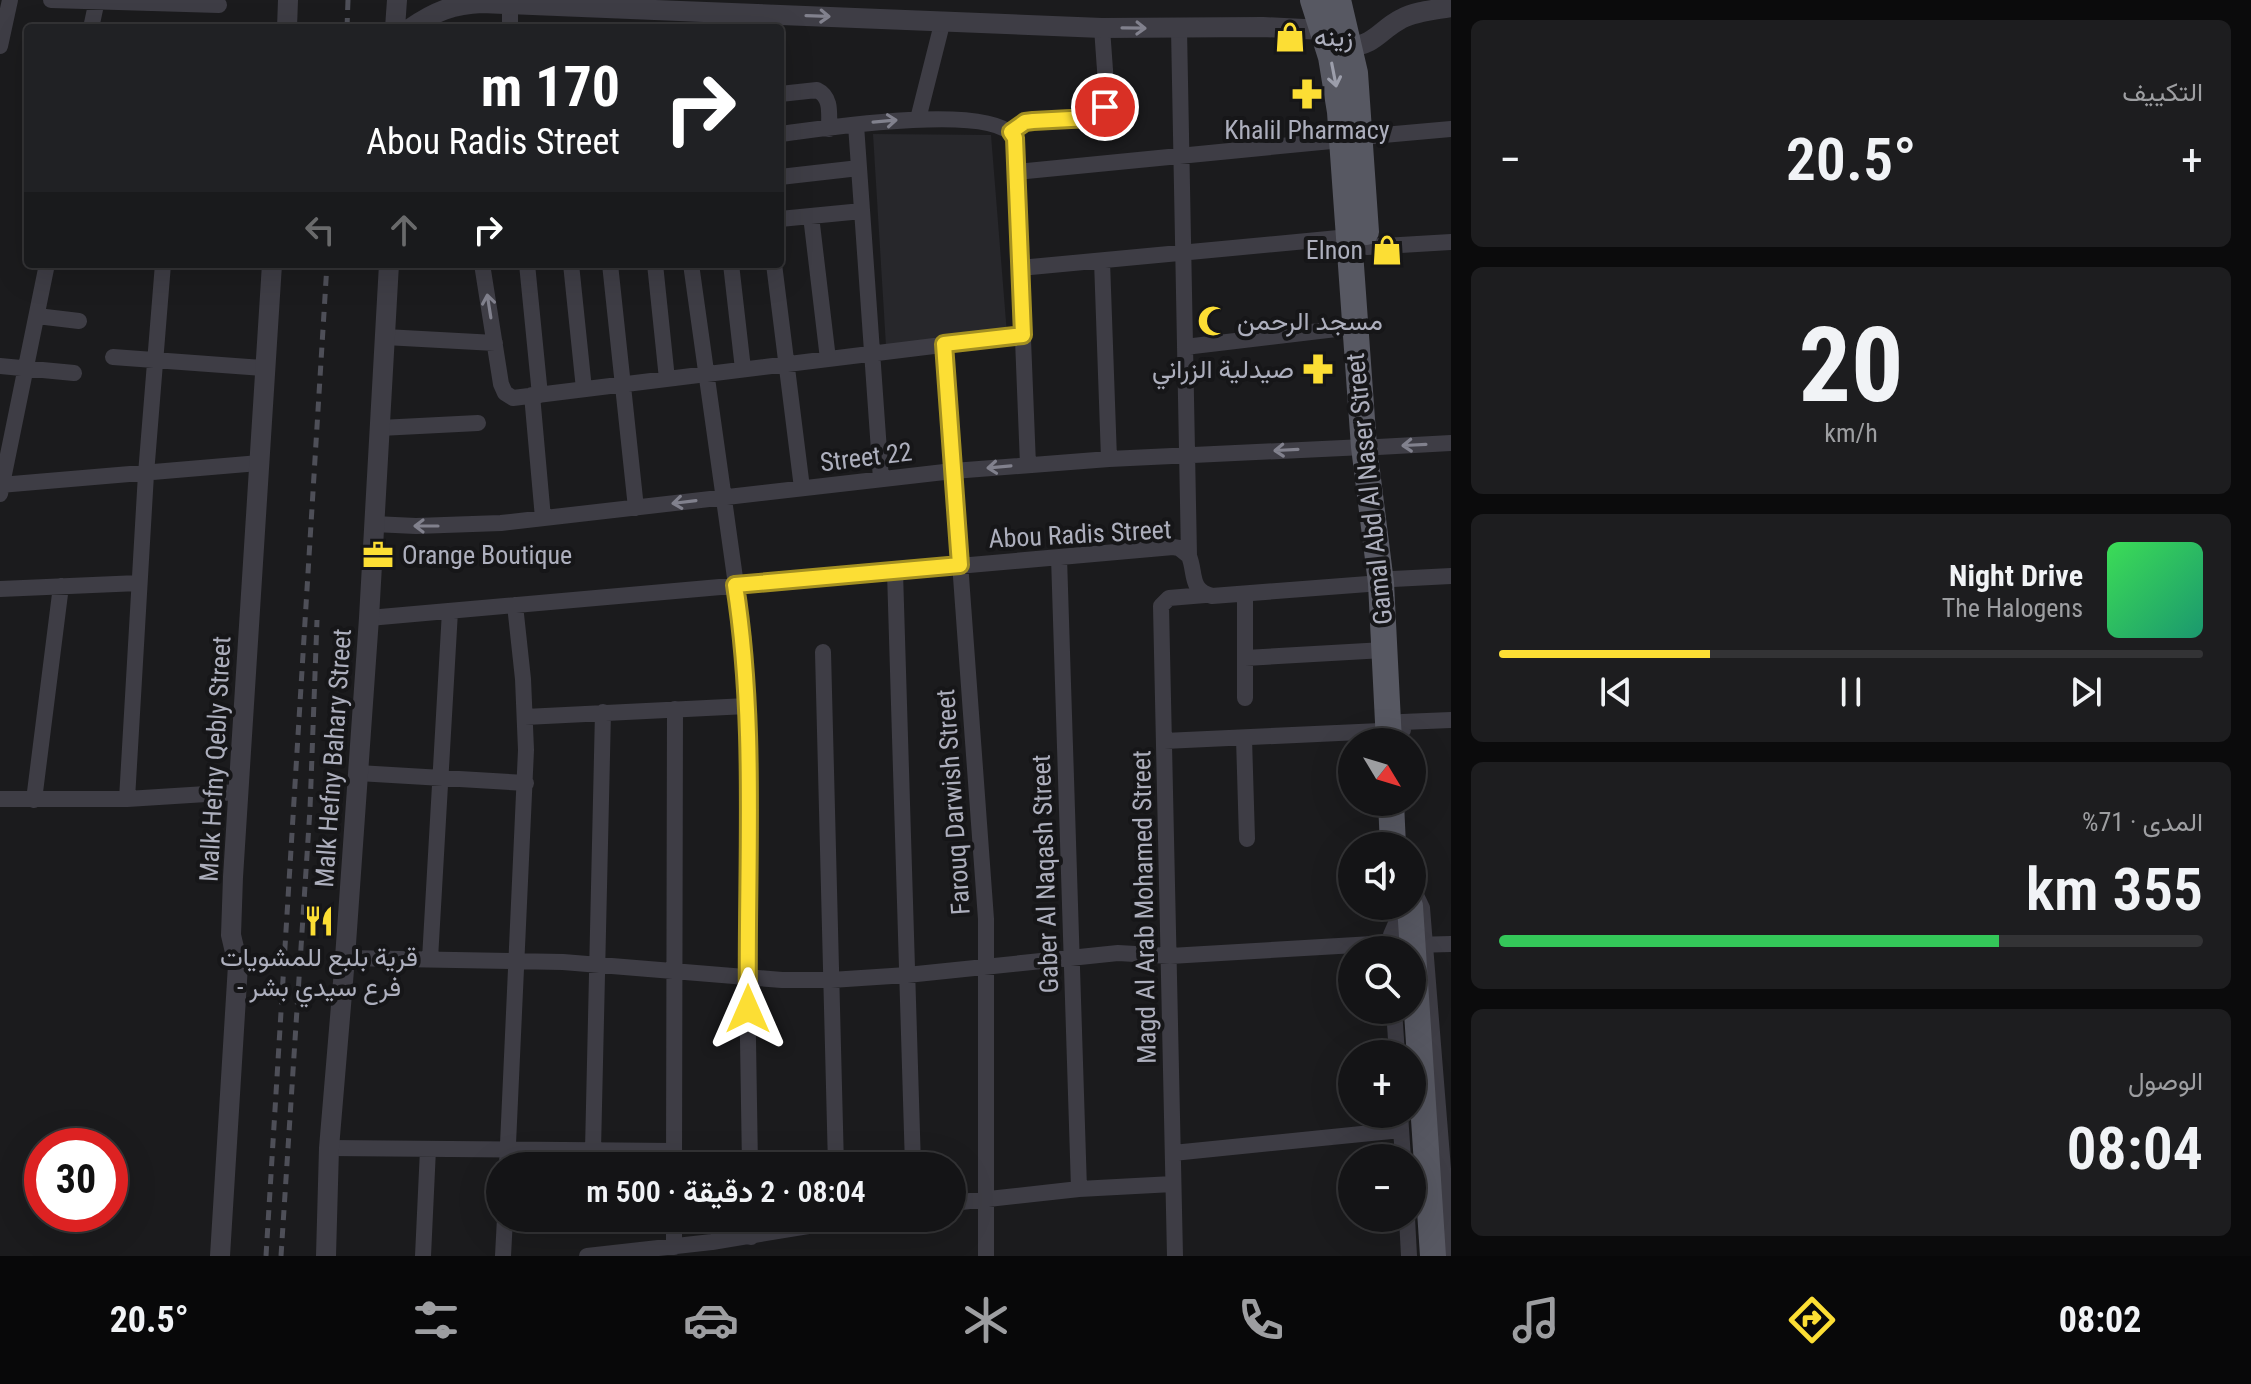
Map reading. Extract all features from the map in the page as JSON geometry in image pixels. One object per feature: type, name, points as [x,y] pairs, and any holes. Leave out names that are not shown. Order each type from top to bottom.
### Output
[{"type":"main road","name":"Gamal Abd Al Naser Street","points":[[1313,0],[1352,139]]},
{"type":"main road","name":"Gamal Abd Al Naser Street","points":[[1338,0],[1350,46],[1352,139],[1371,447]]},
{"type":"main road","name":"Gamal Abd Al Naser Street","points":[[1358,242],[1353,327],[1387,581],[1397,728]]},
{"type":"main road","name":"Gamal Abd Al Naser Street","points":[[1387,581],[1384,650],[1396,728]]},
{"type":"main road","points":[[1403,933],[1433,1256]]},
{"type":"main road","points":[[1405,1128],[1422,1256]]},
{"type":"street","points":[[0,46],[10,0]]},
{"type":"street","points":[[51,0],[219,5]]},
{"type":"street","points":[[287,24],[288,0]]},
{"type":"street","points":[[395,24],[397,0]]},
{"type":"street","points":[[92,24],[96,1]]},
{"type":"street","points":[[417,24],[451,6],[482,3],[680,20],[943,20],[1102,28],[1263,27],[1323,30]]},
{"type":"street","points":[[510,4],[510,24]]},
{"type":"street","points":[[1350,46],[1367,44],[1409,15],[1451,7]]},
{"type":"street","points":[[918,119],[943,20]]},
{"type":"street","points":[[1011,132],[1025,122],[1090,118],[1103,112],[1107,98],[1102,28]]},
{"type":"street","points":[[1179,29],[1189,556]]},
{"type":"street","points":[[784,94],[823,92],[828,103],[829,129]]},
{"type":"street","points":[[784,134],[918,119],[972,122],[999,126],[1011,132],[1015,138],[1028,465]]},
{"type":"street","points":[[856,125],[881,479]]},
{"type":"street","points":[[1016,172],[1451,129]]},
{"type":"street","points":[[784,177],[859,168]]},
{"type":"street","points":[[784,219],[862,211]]},
{"type":"street","points":[[811,216],[828,359]]},
{"type":"street","points":[[1020,268],[1358,242],[1451,242]]},
{"type":"street","points":[[1102,261],[1109,459]]},
{"type":"street","points":[[46,268],[27,368],[7,425],[1,489],[259,463]]},
{"type":"street","points":[[127,799],[146,474],[163,268]]},
{"type":"street","name":"Malk Hefny Qebly Street","points":[[220,1256],[238,965],[231,935],[238,792],[272,268]]},
{"type":"street","name":"Malk Hefny Bahary Street","points":[[326,1256],[329,1148],[369,618],[389,268]]},
{"type":"street","points":[[483,268],[502,388],[513,398],[1023,335]]},
{"type":"street","points":[[527,268],[543,518]]},
{"type":"street","points":[[571,268],[584,389]]},
{"type":"street","points":[[610,268],[636,508]]},
{"type":"street","points":[[655,268],[667,379]]},
{"type":"street","points":[[692,268],[744,642],[750,1152]]},
{"type":"street","points":[[731,268],[743,369]]},
{"type":"street","points":[[774,268],[802,488]]},
{"type":"street","points":[[37,316],[79,321]]},
{"type":"street","points":[[1185,347],[1353,327]]},
{"type":"street","points":[[385,337],[495,343]]},
{"type":"street","name":"Farouq Darwish Street","points":[[944,344],[987,967],[986,1256]]},
{"type":"street","points":[[113,357],[263,368]]},
{"type":"street","points":[[0,366],[74,373]]},
{"type":"street","points":[[380,428],[478,423]]},
{"type":"street","name":"Street 22","points":[[374,524],[459,526],[1028,465],[1451,443]]},
{"type":"street","name":"Abou Radis Street","points":[[369,618],[1173,547],[1189,556],[1195,586],[1205,595]]},
{"type":"street","name":"Gaber Al Naqash Street","points":[[1059,557],[1079,1189]]},
{"type":"street","points":[[895,572],[913,1152]]},
{"type":"street","points":[[1205,595],[1451,576]]},
{"type":"street","points":[[0,589],[139,583]]},
{"type":"street","points":[[34,800],[61,586]]},
{"type":"street","points":[[1245,594],[1245,698]]},
{"type":"street","name":"Magd Al Arab Mohamed Street","points":[[1173,1256],[1170,956],[1161,606],[1169,598],[1205,595]]},
{"type":"street","points":[[508,1152],[526,783],[525,717],[515,605]]},
{"type":"street","points":[[430,959],[450,611]]},
{"type":"street","points":[[1245,658],[1384,650]]},
{"type":"street","points":[[823,652],[836,1152]]},
{"type":"street","points":[[525,717],[747,706]]},
{"type":"street","points":[[674,1152],[675,709]]},
{"type":"street","points":[[593,1150],[603,712]]},
{"type":"street","points":[[1418,728],[1451,720]]},
{"type":"street","points":[[1164,741],[1338,735]]},
{"type":"street","points":[[1244,738],[1247,839]]},
{"type":"street","points":[[358,773],[526,783]]},
{"type":"street","points":[[0,799],[127,799],[238,792]]},
{"type":"street","points":[[1403,933],[1446,1125],[1450,1256]]},
{"type":"street","points":[[345,958],[518,960],[831,980],[1118,953],[1170,956],[1403,933],[1451,944]]},
{"type":"street","points":[[1173,1153],[1343,1128]]},
{"type":"street","points":[[329,1148],[428,1149],[486,1156]]},
{"type":"street","points":[[423,1256],[428,1149]]},
{"type":"street","points":[[572,1152],[613,1152]]},
{"type":"street","points":[[966,1201],[1079,1189],[1173,1184]]},
{"type":"street","points":[[503,1256],[504,1232]]},
{"type":"street","points":[[674,1232],[674,1247]]},
{"type":"street","points":[[751,1232],[751,1237]]},
{"type":"street","points":[[587,1256],[777,1232]]},
{"type":"street","points":[[1408,1232],[1409,1256]]},
{"type":"shaded area","points":[[873,134],[991,135],[1007,334],[886,346]]},
{"type":"railway","points":[[347,24],[348,0]]},
{"type":"railway","points":[[266,1256],[327,268]]},
{"type":"railway","points":[[281,1256],[310,809],[317,620]]},
{"type":"place","name":"زينه","points":[[1290,37]]},
{"type":"place","name":"Khalil Pharmacy","points":[[1307,94]]},
{"type":"place","name":"Elnon","points":[[1387,250]]},
{"type":"place","name":"مسجد الرحمن","points":[[1213,321]]},
{"type":"place","name":"صيدلية الزراني","points":[[1318,369]]},
{"type":"place","name":"Orange Boutique","points":[[378,555]]},
{"type":"place","name":"قرية بلبع للمشويات - فرع سيدي بشر","points":[[319,921]]},
{"type":"route","points":[[748,1009],[749,755],[744,642],[735,585],[960,565],[944,344],[1023,335],[1015,138],[1011,132],[1025,122],[1094,117],[1105,107]]}]
